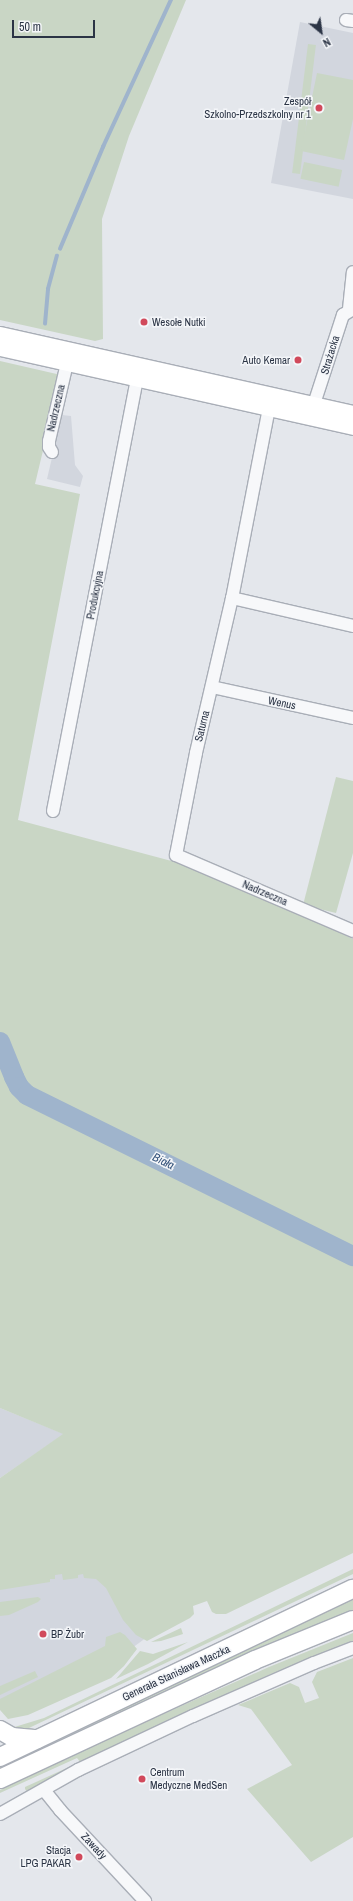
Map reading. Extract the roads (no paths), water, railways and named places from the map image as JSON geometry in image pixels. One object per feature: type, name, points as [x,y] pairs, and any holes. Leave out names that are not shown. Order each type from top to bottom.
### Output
[{"type":"highway","name":"Generała Stanisława Maczka","points":[[0,1757],[353,1590]]},
{"type":"highway","name":"Generała Stanisława Maczka","points":[[0,1779],[256,1660],[353,1620]]},
{"type":"highway","points":[[0,1730],[17,1738],[38,1739]]},
{"type":"main road","points":[[0,334],[353,413]]},
{"type":"main road","points":[[0,348],[353,427]]},
{"type":"street","name":"Strażacka","points":[[314,404],[343,315],[351,309],[353,272]]},
{"type":"street","name":"Nadrzeczna","points":[[52,452],[49,448],[49,441],[67,363]]},
{"type":"street","name":"Produkcyjna","points":[[53,811],[137,379]]},
{"type":"street","name":"Saturna","points":[[176,855],[196,753],[232,598],[269,408]]},
{"type":"street","points":[[232,598],[353,626]]},
{"type":"street","name":"Wenus","points":[[212,687],[353,718]]},
{"type":"street","name":"Nadrzeczna","points":[[176,855],[353,931]]},
{"type":"street","points":[[0,1814],[78,1770],[193,1716],[314,1663],[353,1648]]},
{"type":"street","name":"Zawady","points":[[44,1790],[60,1810],[145,1901]]},
{"type":"waterway","points":[[60,249],[103,147],[171,0]]},
{"type":"waterway","points":[[45,324],[48,289],[57,256]]},
{"type":"waterway","name":"Biała","points":[[0,1042],[19,1087],[27,1095],[353,1256]]},
{"type":"place","name":"Zespół Szkolno-Przedszkolny nr 1","points":[[319,108]]},
{"type":"place","name":"Wesołe Nutki","points":[[144,322]]},
{"type":"place","name":"Auto Kemar","points":[[298,360]]},
{"type":"place","name":"BP Żubr","points":[[43,1634]]},
{"type":"place","name":"Centrum Medyczne MedSen","points":[[142,1779]]},
{"type":"place","name":"Stacja LPG PAKAR","points":[[79,1857]]}]
